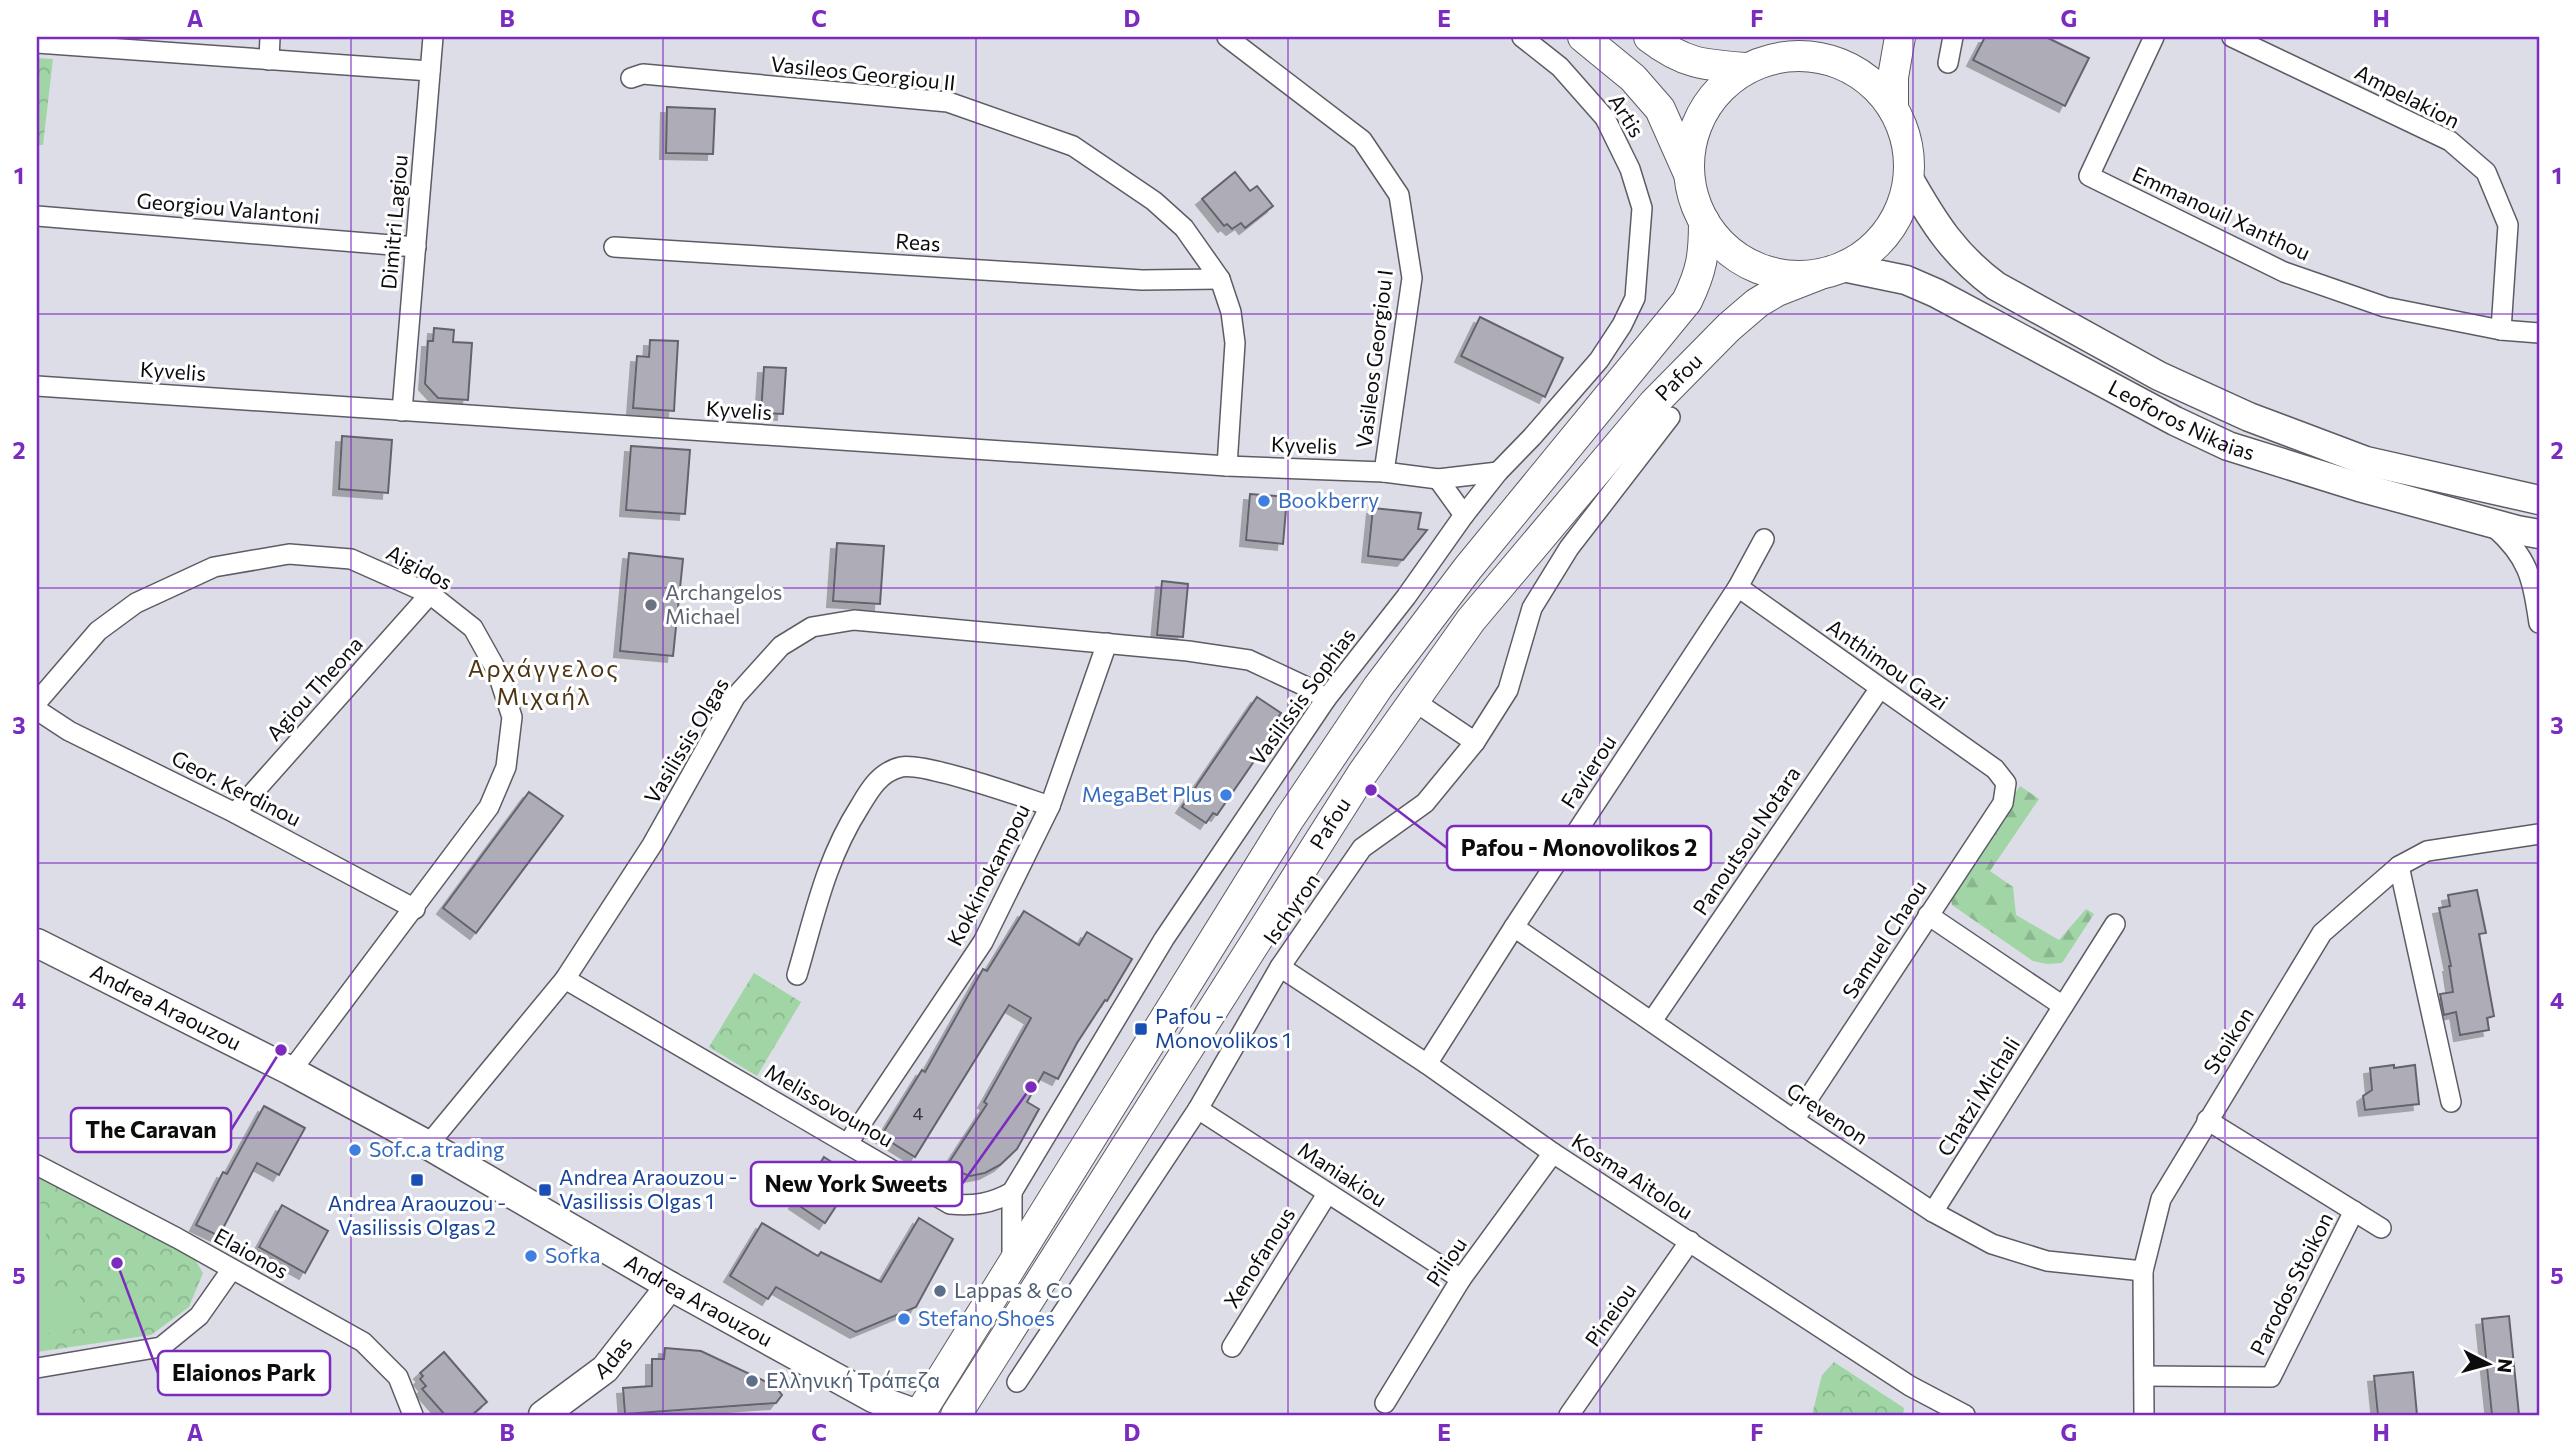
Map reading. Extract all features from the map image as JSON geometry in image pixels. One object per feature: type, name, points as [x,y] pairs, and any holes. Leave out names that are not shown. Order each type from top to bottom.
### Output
[{"type":"main road","points":[[1583,37],[1633,78],[1660,109],[1690,175]]},
{"type":"main road","points":[[1649,37],[1667,51],[1690,62],[1747,68]]},
{"type":"main road","points":[[1818,37],[1781,57],[1747,68],[1722,87],[1703,113],[1692,143],[1690,175],[1694,199],[1704,221],[1720,243],[1741,259],[1765,271],[1791,276],[1830,271],[1868,253],[1887,232],[1902,207],[1909,179],[1907,142],[1893,107],[1892,77],[1900,37]]},
{"type":"main road","points":[[1781,57],[1824,58],[1845,66],[1863,75],[1893,107]]},
{"type":"main road","name":"Leoforos Nikaias","points":[[1909,179],[1938,228],[1956,252],[1975,270],[1996,286],[2159,376],[2249,417],[2366,461],[2539,500]]},
{"type":"main road","name":"Pafou","points":[[919,1415],[1289,819],[1378,687],[1468,568],[1687,302],[1699,275],[1703,255],[1704,221]]},
{"type":"main road","name":"Leoforos Nikaias","points":[[1830,271],[1906,279],[2175,421],[2228,446],[2359,487],[2539,534]]},
{"type":"main road","name":"Pafou","points":[[956,1415],[1362,774],[1471,620],[1654,403],[1729,327],[1757,303],[1777,291],[1830,271]]},
{"type":"main road","name":"Andrea Araouzou","points":[[37,943],[291,1071],[428,1145],[670,1286],[873,1398],[919,1415]]},
{"type":"main road","name":"Adas","points":[[542,1415],[604,1369],[670,1286]]},
{"type":"street","points":[[269,60],[270,37]]},
{"type":"street","name":"Dimitri Lagiou","points":[[402,411],[433,37]]},
{"type":"street","name":"Vasileos Georgiou I","points":[[1227,37],[1362,140],[1399,195],[1412,278],[1384,472]]},
{"type":"street","name":"Artis","points":[[1522,37],[1560,67],[1605,118],[1630,169],[1642,208],[1641,245]]},
{"type":"street","points":[[1948,63],[1953,37]]},
{"type":"street","name":"Emmanouil Xanthou","points":[[2154,37],[2089,176],[2284,272],[2385,307],[2501,330],[2539,333]]},
{"type":"street","name":"Ampelakion","points":[[2231,37],[2450,141],[2486,172],[2508,225],[2501,330]]},
{"type":"street","points":[[37,43],[105,43],[269,60],[430,71]]},
{"type":"street","name":"Vasileos Georgiou II","points":[[631,78],[643,74],[948,102],[1073,146],[1154,201],[1184,228],[1220,279],[1231,312],[1235,343],[1227,466]]},
{"type":"street","name":"Georgiou Valantoni","points":[[37,216],[416,247]]},
{"type":"street","name":"Vasilissis Sophias","points":[[1012,1192],[1164,939],[1326,699],[1406,597],[1498,472],[1599,360],[1622,326],[1635,298],[1641,245]]},
{"type":"street","name":"Reas","points":[[614,247],[1142,280],[1220,279]]},
{"type":"street","name":"Kyvelis","points":[[37,386],[1227,466],[1384,472],[1438,479],[1498,472]]},
{"type":"street","name":"Ischyron","points":[[1017,1381],[1198,1109],[1280,967],[1362,848],[1424,803],[1475,742],[1508,690],[1532,608],[1569,548],[1670,417]]},
{"type":"street","points":[[1532,437],[1577,434]]},
{"type":"street","points":[[1438,479],[1464,515]]},
{"type":"street","points":[[2490,523],[2512,543],[2522,557],[2533,587],[2539,623]]},
{"type":"street","name":"Favierou","points":[[1427,1064],[1738,587],[1765,539]]},
{"type":"street","name":"Aigidos","points":[[37,702],[98,631],[136,603],[214,567],[289,554],[351,559],[430,594],[473,628],[498,671],[512,718],[506,767],[489,807],[291,1071]]},
{"type":"street","points":[[2533,587],[2539,563]]},
{"type":"street","name":"Anthimou Gazi","points":[[1738,587],[1995,769],[2006,783]]},
{"type":"street","name":"Agiou Theona","points":[[234,813],[430,594]]},
{"type":"street","name":"Vasilissis Olgas","points":[[428,1145],[565,979],[652,845],[735,697],[781,646],[811,627],[855,620],[1107,643],[1249,660],[1309,688],[1326,699]]},
{"type":"street","name":"Kokkinokampou","points":[[848,1143],[983,942],[1050,806],[1107,643]]},
{"type":"street","name":"Panoutsou Notara","points":[[1652,1021],[1880,688]]},
{"type":"street","points":[[1414,701],[1475,742]]},
{"type":"street","name":"Geor. Kerdinou","points":[[37,710],[69,731],[234,813],[415,909]]},
{"type":"street","points":[[797,975],[828,865],[844,832],[876,780],[901,767],[924,768],[1050,806]]},
{"type":"street","name":"Samuel Chaou","points":[[1794,1120],[2003,803],[2006,783]]},
{"type":"street","name":"Stoikon","points":[[2144,1415],[2143,1270],[2161,1199],[2322,933],[2399,866],[2427,851],[2539,834]]},
{"type":"street","points":[[2399,866],[2451,1102]]},
{"type":"street","points":[[1928,915],[2063,1006]]},
{"type":"street","name":"Chatzi Michali","points":[[1933,1212],[2115,924]]},
{"type":"street","name":"Grevenon","points":[[1514,927],[1794,1120],[1933,1212],[1992,1244],[2047,1261],[2143,1270]]},
{"type":"street","name":"Kosma Aitolou","points":[[1280,967],[1427,1064],[1553,1153],[1910,1386],[1965,1415]]},
{"type":"street","name":"Melissovounou","points":[[565,979],[950,1204],[984,1204],[1012,1192]]},
{"type":"street","name":"Maniakiou","points":[[1198,1109],[1461,1279]]},
{"type":"street","name":"Parodos Stoikon","points":[[2207,1120],[2381,1228]]},
{"type":"street","name":"Piliou","points":[[1385,1402],[1461,1279],[1553,1153]]},
{"type":"street","name":"Elaionos","points":[[37,1165],[363,1342],[398,1377],[413,1415]]},
{"type":"street","points":[[1012,1192],[1012,1265]]},
{"type":"street","name":"Xenofanous","points":[[1231,1346],[1327,1194]]},
{"type":"street","name":"Parodos Stoikon","points":[[2144,1376],[2271,1377],[2354,1211]]},
{"type":"street","name":"Pineiou","points":[[1569,1415],[1690,1241]]},
{"type":"street","points":[[37,1368],[161,1347],[199,1316],[232,1269]]},
{"type":"green space","points":[[37,58],[53,59],[43,145],[37,145]]},
{"type":"green space","points":[[2020,786],[2039,799],[1990,871],[2013,887],[2016,915],[2059,940],[2086,909],[2094,914],[2062,963],[2033,961],[1952,905],[1950,892]]},
{"type":"green space","points":[[754,973],[801,1002],[757,1076],[709,1047]]},
{"type":"green space","points":[[37,1172],[191,1253],[203,1273],[189,1307],[151,1335],[37,1352]]},
{"type":"green space","points":[[42,1203],[52,1284],[37,1286],[37,1204]]},
{"type":"green space","points":[[79,1289],[84,1328],[37,1335],[37,1295]]},
{"type":"green space","points":[[1834,1362],[1904,1408],[1903,1415],[1812,1415],[1822,1375]]},
{"type":"building","points":[[1985,37],[2046,37],[2089,58],[2065,106],[1973,60]]},
{"type":"building","points":[[667,107],[715,109],[713,154],[666,153]]},
{"type":"building","points":[[1235,172],[1250,191],[1257,186],[1273,206],[1245,228],[1241,223],[1232,229],[1227,224],[1224,226],[1202,199]]},
{"type":"building","points":[[1480,317],[1563,358],[1545,397],[1461,356]]},
{"type":"building","points":[[434,328],[454,330],[453,342],[472,343],[468,400],[438,398],[425,384],[428,341],[433,341]]},
{"type":"building","points":[[650,340],[678,341],[674,411],[633,408],[637,356],[649,357]]},
{"type":"building","points":[[764,367],[786,368],[783,414],[761,413]]},
{"type":"building","points":[[342,436],[392,440],[388,493],[339,489]]},
{"type":"building","points":[[631,446],[690,450],[685,514],[626,510]]},
{"type":"building","points":[[1250,494],[1287,497],[1283,544],[1246,540]]},
{"type":"building","points":[[1373,508],[1421,513],[1418,529],[1427,530],[1403,560],[1368,556]]},
{"type":"building","points":[[837,543],[884,546],[880,604],[833,601]]},
{"type":"building","name":"Archangelos Michael","points":[[629,553],[683,559],[673,656],[620,651]]},
{"type":"building","points":[[1162,581],[1188,584],[1183,637],[1157,635]]},
{"type":"building","points":[[1257,697],[1281,713],[1275,722],[1279,725],[1217,815],[1213,813],[1206,823],[1182,807]]},
{"type":"building","points":[[529,792],[563,816],[476,933],[443,908]]},
{"type":"building","points":[[2477,890],[2486,933],[2479,934],[2494,1016],[2487,1018],[2489,1030],[2460,1035],[2456,1012],[2444,1015],[2440,994],[2453,992],[2451,966],[2439,908],[2450,906],[2448,895]]},
{"type":"building","points":[[1024,911],[1079,945],[1087,932],[1132,959],[1077,1043],[1058,1079],[1044,1072],[1027,1102],[1039,1109],[1017,1149],[1000,1165],[985,1173],[970,1176],[946,1167],[987,1104],[984,1102],[1031,1018],[1009,1005],[915,1157],[881,1136],[922,1070],[925,1072],[983,969],[987,971]]},
{"type":"building","points":[[2394,1065],[2394,1068],[2415,1065],[2419,1104],[2365,1110],[2363,1096],[2372,1090],[2370,1068]]},
{"type":"building","points":[[264,1106],[305,1128],[279,1175],[257,1163],[219,1236],[196,1225],[223,1172],[227,1174]]},
{"type":"building","points":[[824,1157],[855,1177],[825,1223],[795,1203]]},
{"type":"building","points":[[282,1205],[328,1231],[305,1273],[259,1247]]},
{"type":"building","points":[[919,1218],[953,1239],[916,1307],[856,1332],[776,1287],[768,1299],[730,1276],[762,1223],[818,1256],[821,1252],[881,1282]]},
{"type":"building","points":[[2509,1316],[2519,1415],[2492,1415],[2482,1319]]},
{"type":"building","points":[[665,1348],[701,1351],[775,1386],[782,1395],[776,1403],[625,1414],[623,1388],[652,1386],[652,1359],[664,1359]]},
{"type":"building","points":[[444,1352],[487,1402],[472,1415],[445,1415],[422,1389],[426,1386],[420,1379],[423,1376],[420,1373]]},
{"type":"building","points":[[2413,1372],[2417,1415],[2378,1415],[2374,1376]]},
{"type":"place","name":"Bookberry","points":[[1264,501]]},
{"type":"place","name":"Archangelos Michael","points":[[651,605]]},
{"type":"place","name":"Pafou - Monovolikos 2","points":[[1371,790]]},
{"type":"place","name":"MegaBet Plus","points":[[1226,795]]},
{"type":"place","name":"Pafou - Monovolikos 1","points":[[1141,1029]]},
{"type":"place","name":"The Caravan","points":[[281,1050]]},
{"type":"place","name":"New York Sweets","points":[[1031,1087]]},
{"type":"place","name":"Sof.c.a trading","points":[[355,1150]]},
{"type":"place","name":"Andrea Araouzou - Vasilissis Olgas 2","points":[[417,1180]]},
{"type":"place","name":"Andrea Araouzou - Vasilissis Olgas 1","points":[[545,1190]]},
{"type":"place","name":"Sofka","points":[[531,1256]]},
{"type":"place","name":"Elaionos Park","points":[[117,1263]]},
{"type":"place","name":"Lappas & Co","points":[[940,1291]]},
{"type":"place","name":"Stefano Shoes","points":[[904,1319]]},
{"type":"place","name":"Ελληνική Τράπεζα","points":[[752,1381]]},
{"type":"district","name":"Αρχάγγελος Μιχαήλ","points":[[544,683]]}]
